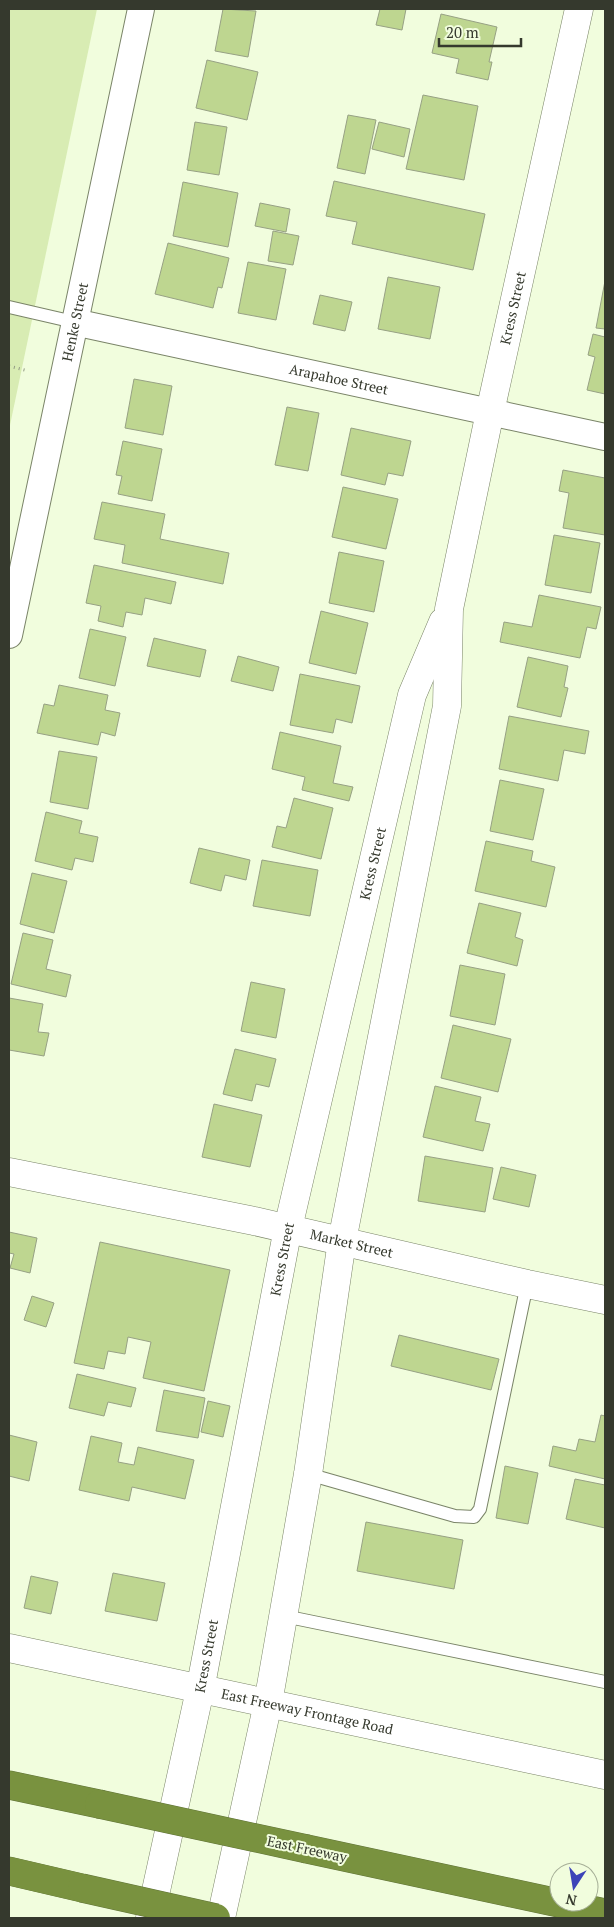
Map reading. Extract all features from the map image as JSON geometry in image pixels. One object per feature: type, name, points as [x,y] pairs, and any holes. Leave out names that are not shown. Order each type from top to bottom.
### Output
[{"type":"highway","name":"East Freeway","points":[[9,1785],[605,1913]]},
{"type":"highway","points":[[9,1871],[216,1918]]},
{"type":"street","name":"Henke Street","points":[[9,636],[141,9]]},
{"type":"street","name":"Kress Street","points":[[221,1918],[268,1704],[308,1474],[342,1241],[447,706],[449,609],[490,412],[580,9]]},
{"type":"street","name":"Arapahoe Street","points":[[74,322],[605,437]]},
{"type":"street","name":"Kress Street","points":[[150,1918],[200,1690],[288,1228],[412,695],[449,609]]},
{"type":"street","name":"Market Street","points":[[9,1172],[288,1228],[527,1284],[605,1300]]},
{"type":"street","name":"East Freeway Frontage Road","points":[[9,1648],[605,1775]]},
{"type":"lane","points":[[9,306],[74,322]]},
{"type":"lane","points":[[308,1474],[455,1516],[474,1517],[480,1509],[527,1284]]},
{"type":"lane","points":[[284,1616],[605,1682]]},
{"type":"path","points":[[9,366],[28,371]]},
{"type":"green space","points":[[9,9],[97,9],[9,430]]},
{"type":"building","points":[[223,9],[256,11],[248,57],[215,51]]},
{"type":"building","points":[[380,9],[406,9],[402,30],[376,25]]},
{"type":"building","points":[[441,14],[497,27],[489,62],[492,62],[488,80],[456,73],[459,59],[432,53]]},
{"type":"building","points":[[207,60],[258,72],[247,120],[196,108]]},
{"type":"building","points":[[423,95],[478,106],[464,180],[406,169]]},
{"type":"building","points":[[348,115],[376,120],[365,174],[337,168]]},
{"type":"building","points":[[195,122],[227,127],[219,175],[187,170]]},
{"type":"building","points":[[379,122],[410,129],[404,157],[372,149]]},
{"type":"building","points":[[334,181],[485,214],[473,270],[352,244],[357,222],[326,216]]},
{"type":"building","points":[[183,182],[238,193],[228,247],[173,236]]},
{"type":"building","points":[[260,203],[290,209],[286,232],[255,226]]},
{"type":"building","points":[[273,231],[299,236],[293,265],[268,261]]},
{"type":"building","points":[[168,243],[229,258],[222,288],[218,287],[213,308],[155,294]]},
{"type":"building","points":[[248,262],[286,269],[276,320],[238,313]]},
{"type":"building","points":[[388,277],[440,287],[430,339],[378,329]]},
{"type":"building","points":[[605,281],[605,329],[596,328]]},
{"type":"building","points":[[320,295],[352,302],[345,331],[313,324]]},
{"type":"building","points":[[593,334],[605,337],[605,394],[587,390],[595,357],[588,355]]},
{"type":"building","points":[[134,379],[172,386],[163,435],[125,428]]},
{"type":"building","points":[[287,407],[319,413],[308,471],[275,465]]},
{"type":"building","points":[[351,428],[411,441],[403,476],[388,473],[385,485],[341,475]]},
{"type":"building","points":[[123,441],[162,449],[152,501],[118,494],[122,476],[116,475]]},
{"type":"building","points":[[563,470],[605,478],[605,535],[563,528],[569,493],[559,491]]},
{"type":"building","points":[[343,487],[398,499],[386,549],[332,537]]},
{"type":"building","points":[[102,502],[165,514],[160,539],[229,553],[223,584],[122,563],[125,545],[94,539]]},
{"type":"building","points":[[554,535],[600,543],[591,593],[545,585]]},
{"type":"building","points":[[339,552],[384,561],[374,612],[329,603]]},
{"type":"building","points":[[94,565],[176,582],[171,604],[145,598],[142,615],[126,612],[123,627],[98,621],[101,606],[86,603]]},
{"type":"building","points":[[539,595],[601,607],[596,629],[587,627],[580,658],[500,642],[504,622],[532,627]]},
{"type":"building","points":[[321,611],[368,623],[356,674],[309,663]]},
{"type":"building","points":[[90,629],[126,637],[115,686],[79,678]]},
{"type":"building","points":[[154,638],[206,650],[200,677],[147,666]]},
{"type":"building","points":[[238,656],[279,667],[273,691],[231,681]]},
{"type":"building","points":[[528,657],[568,666],[564,687],[568,688],[561,717],[517,707]]},
{"type":"building","points":[[300,674],[360,686],[352,723],[336,719],[333,733],[290,725]]},
{"type":"building","points":[[59,685],[108,695],[105,710],[120,713],[115,736],[101,732],[98,745],[37,733],[44,704],[54,706]]},
{"type":"building","points":[[509,716],[589,731],[585,754],[564,750],[558,781],[499,769]]},
{"type":"building","points":[[280,732],[341,746],[333,783],[353,787],[349,801],[302,790],[305,777],[272,769]]},
{"type":"building","points":[[59,751],[97,757],[88,809],[50,802]]},
{"type":"building","points":[[500,780],[544,789],[533,840],[490,831]]},
{"type":"building","points":[[294,798],[333,808],[321,859],[272,847],[277,826],[286,828]]},
{"type":"building","points":[[46,812],[82,821],[79,833],[98,837],[93,862],[75,858],[72,870],[35,861]]},
{"type":"building","points":[[486,841],[533,851],[531,861],[555,867],[546,907],[475,891]]},
{"type":"building","points":[[199,848],[250,860],[246,880],[225,875],[221,891],[190,883]]},
{"type":"building","points":[[262,860],[318,870],[310,916],[253,906]]},
{"type":"building","points":[[32,873],[67,881],[54,933],[20,924]]},
{"type":"building","points":[[479,903],[521,913],[515,937],[523,940],[517,966],[467,953]]},
{"type":"building","points":[[23,933],[53,940],[46,969],[71,975],[66,997],[11,984]]},
{"type":"building","points":[[460,965],[505,974],[495,1025],[450,1016]]},
{"type":"building","points":[[251,982],[285,989],[276,1038],[241,1031]]},
{"type":"building","points":[[9,998],[43,1004],[38,1032],[49,1033],[44,1056],[9,1050]]},
{"type":"building","points":[[453,1025],[511,1039],[498,1092],[441,1078]]},
{"type":"building","points":[[235,1049],[276,1059],[269,1087],[256,1084],[252,1101],[223,1094]]},
{"type":"building","points":[[435,1086],[481,1097],[475,1121],[490,1124],[483,1151],[423,1137]]},
{"type":"building","points":[[214,1104],[262,1115],[250,1167],[202,1157]]},
{"type":"building","points":[[425,1156],[493,1168],[485,1212],[418,1201]]},
{"type":"building","points":[[501,1167],[536,1175],[529,1207],[493,1199]]},
{"type":"building","points":[[9,1232],[37,1238],[30,1273],[10,1268],[14,1254],[9,1253]]},
{"type":"building","points":[[100,1242],[230,1270],[204,1391],[143,1378],[151,1342],[128,1337],[125,1354],[108,1351],[104,1369],[74,1363]]},
{"type":"building","points":[[32,1296],[54,1303],[46,1327],[24,1320]]},
{"type":"building","points":[[399,1335],[499,1359],[491,1390],[391,1366]]},
{"type":"building","points":[[77,1374],[136,1388],[131,1407],[108,1402],[104,1416],[69,1408]]},
{"type":"building","points":[[164,1390],[205,1398],[198,1438],[156,1431]]},
{"type":"building","points":[[208,1401],[230,1406],[223,1437],[201,1432]]},
{"type":"building","points":[[601,1415],[605,1416],[605,1479],[549,1466],[553,1446],[576,1451],[579,1439],[595,1442]]},
{"type":"building","points":[[9,1435],[37,1442],[29,1481],[9,1476]]},
{"type":"building","points":[[91,1436],[122,1443],[118,1462],[134,1465],[138,1447],[194,1460],[185,1499],[132,1487],[129,1501],[79,1490]]},
{"type":"building","points":[[505,1466],[538,1473],[528,1524],[496,1518]]},
{"type":"building","points":[[575,1479],[605,1485],[605,1528],[566,1519]]},
{"type":"building","points":[[366,1522],[463,1540],[454,1589],[357,1571]]},
{"type":"building","points":[[113,1573],[165,1583],[157,1621],[105,1611]]},
{"type":"building","points":[[31,1576],[58,1582],[51,1614],[24,1608]]}]
